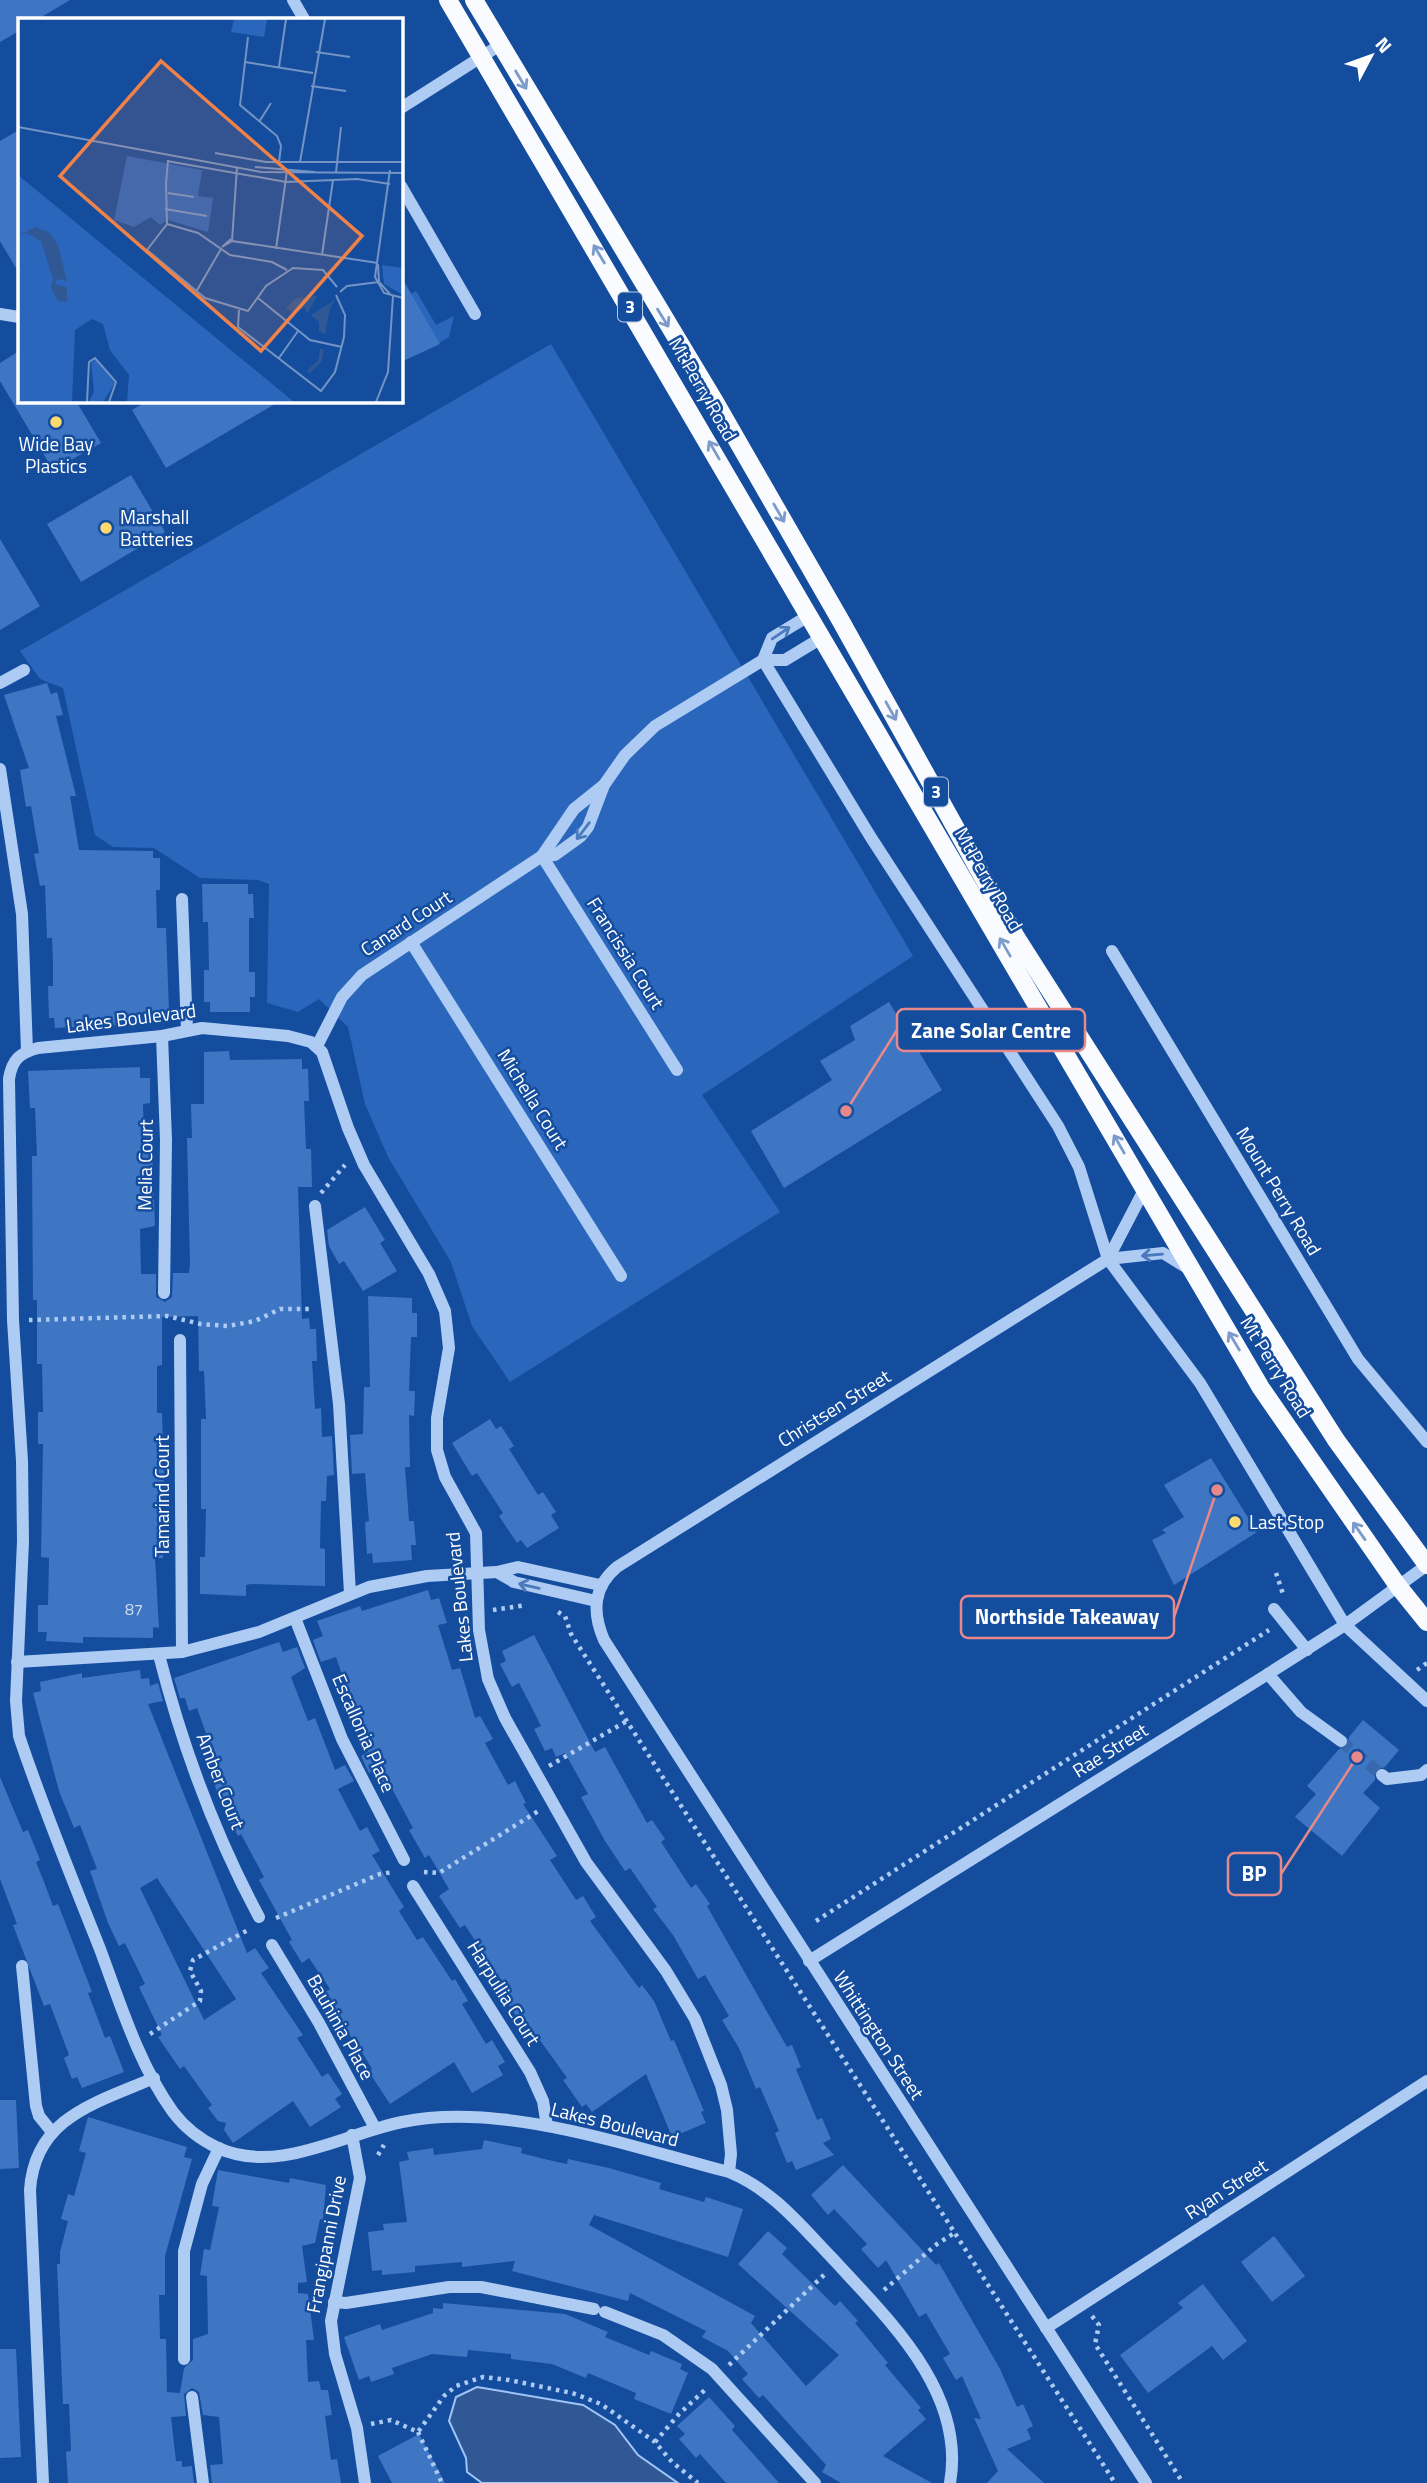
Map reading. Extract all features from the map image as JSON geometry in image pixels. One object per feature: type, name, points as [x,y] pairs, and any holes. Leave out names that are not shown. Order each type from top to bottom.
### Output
[{"type":"main road","name":"Mt Perry Road","points":[[448,0],[1261,1388],[1398,1586],[1427,1622]]},
{"type":"main road","name":"Mt Perry Road","points":[[474,0],[715,402],[842,623],[1016,937],[1336,1440],[1427,1565]]},
{"type":"main road","points":[[810,615],[830,602]]},
{"type":"main road","points":[[823,637],[842,623]]},
{"type":"street","points":[[293,0],[303,18]]},
{"type":"street","points":[[402,107],[500,45]]},
{"type":"street","points":[[402,188],[475,314]]},
{"type":"street","points":[[0,314],[18,317]]},
{"type":"street","points":[[762,660],[772,638],[810,615]]},
{"type":"street","points":[[542,856],[555,855],[580,837],[588,827],[604,785],[625,755],[655,726],[762,660],[785,660],[823,637]]},
{"type":"street","points":[[762,660],[870,836],[1058,1126],[1079,1167],[1108,1259],[1200,1383],[1345,1625],[1427,1700]]},
{"type":"street","points":[[0,683],[24,670]]},
{"type":"street","points":[[0,769],[22,914],[27,1051]]},
{"type":"street","points":[[542,856],[574,808],[604,785]]},
{"type":"street","name":"Canard Court","points":[[317,1046],[351,985],[542,856]]},
{"type":"street","name":"Francissia Court","points":[[542,856],[677,1070]]},
{"type":"street","points":[[183,899],[187,1030]]},
{"type":"street","name":"Michella Court","points":[[411,942],[621,1276]]},
{"type":"street","name":"Mount Perry Road","points":[[1112,951],[1358,1359],[1427,1442]]},
{"type":"street","name":"Lakes Boulevard","points":[[729,2172],[732,2154],[727,2110],[721,2085],[695,2019],[666,1970],[586,1862],[505,1718],[488,1679],[479,1630],[476,1533],[445,1477],[437,1450],[437,1418],[449,1349],[445,1311],[429,1274],[364,1165],[317,1046],[288,1036],[218,1029],[187,1030],[162,1037],[27,1051],[12,1064],[9,1079],[13,1320],[22,1461],[23,1541],[16,1701],[22,1746],[126,2017],[154,2078],[180,2121],[219,2148],[238,2155],[270,2159],[404,2121],[452,2116],[547,2126],[729,2172],[748,2180],[778,2201],[871,2301],[912,2351],[927,2374],[947,2421],[953,2445],[950,2483]]},
{"type":"street","name":"Melia Court","points":[[162,1037],[166,1140],[164,1293]]},
{"type":"street","points":[[1108,1259],[1144,1190]]},
{"type":"street","points":[[314,1206],[340,1404],[350,1593]]},
{"type":"street","name":"Christsen Street","points":[[600,1585],[617,1567],[1108,1259],[1163,1253],[1192,1270]]},
{"type":"street","name":"Tamarind Court","points":[[180,1340],[182,1652]]},
{"type":"street","name":"Rae Street","points":[[808,1961],[1307,1650],[1427,1565]]},
{"type":"street","points":[[17,1662],[182,1652],[219,1644],[295,1618],[350,1593],[397,1580],[497,1572],[518,1567],[600,1585],[596,1601],[514,1582],[497,1572]]},
{"type":"street","name":"Whittington Street","points":[[596,1601],[596,1615],[604,1640],[975,2221],[1146,2483]]},
{"type":"street","points":[[1276,1611],[1307,1650]]},
{"type":"street","name":"Escallonia Place","points":[[295,1618],[342,1739],[404,1865]]},
{"type":"street","name":"Amber Court","points":[[159,1655],[172,1704],[195,1770],[243,1888],[260,1922]]},
{"type":"street","points":[[1268,1674],[1301,1712],[1341,1741]]},
{"type":"street","points":[[1382,1775],[1387,1779],[1421,1775],[1427,1770]]},
{"type":"street","name":"Harpullia Court","points":[[413,1886],[534,2079],[547,2126]]},
{"type":"street","name":"Bauhinia Place","points":[[272,1945],[319,2023],[375,2129]]},
{"type":"street","points":[[22,1966],[36,2106],[39,2116],[52,2133]]},
{"type":"street","points":[[43,2483],[30,2190],[35,2160],[52,2133],[82,2109],[154,2078]]},
{"type":"street","name":"Ryan Street","points":[[1046,2328],[1427,2081]]},
{"type":"street","name":"Frangipanni Drive","points":[[352,2135],[360,2178],[334,2302],[331,2339],[357,2428],[365,2483]]},
{"type":"street","points":[[184,2359],[184,2251],[202,2183],[219,2148]]},
{"type":"street","points":[[334,2302],[346,2303],[449,2287],[481,2287],[543,2296],[600,2311],[663,2335],[705,2363],[815,2483]]},
{"type":"street","points":[[192,2397],[203,2483]]},
{"type":"path","points":[[343,1152],[354,1172]]},
{"type":"path","points":[[314,1206],[334,1175],[348,1163]]},
{"type":"path","points":[[24,1321],[167,1316],[201,1324],[228,1326],[255,1321],[280,1309],[327,1308]]},
{"type":"path","points":[[816,1921],[1270,1630],[1276,1611],[1284,1601],[1276,1573]]},
{"type":"path","points":[[488,1611],[529,1605]]},
{"type":"path","points":[[551,1610],[565,1616],[571,1634],[1115,2483]]},
{"type":"path","points":[[536,1774],[627,1721]]},
{"type":"path","points":[[416,1872],[439,1873],[541,1810]]},
{"type":"path","points":[[146,2036],[200,2001],[201,1991],[190,1970],[193,1960],[260,1922],[404,1865]]},
{"type":"path","points":[[378,2155],[390,2140]]},
{"type":"path","points":[[879,2294],[955,2233],[975,2221]]},
{"type":"path","points":[[724,2371],[827,2272]]},
{"type":"path","points":[[1099,2325],[1095,2344],[1183,2483]]},
{"type":"path","points":[[418,2432],[449,2390],[474,2379],[493,2377],[587,2398],[655,2442],[672,2462],[698,2483]]},
{"type":"path","points":[[655,2442],[679,2414],[713,2382]]},
{"type":"path","points":[[367,2425],[391,2420],[418,2432],[442,2483]]},
{"type":"shaded area","points":[[416,291],[436,325],[454,316],[449,337],[439,343],[411,294]]},
{"type":"shaded area","points":[[551,344],[913,956],[702,1095],[780,1212],[510,1382],[472,1326],[451,1262],[388,1157],[365,1104],[348,1027],[319,999],[298,1012],[267,1003],[269,884],[258,880],[200,878],[154,848],[113,847],[95,835],[63,688],[40,679],[20,651]]},
{"type":"shaded area","points":[[477,2387],[583,2405],[615,2425],[638,2455],[678,2483],[482,2483],[467,2472],[466,2458],[449,2421],[456,2397]]},
{"type":"building","points":[[0,0],[70,0],[40,18],[18,18],[18,32],[0,42]]},
{"type":"building","points":[[18,131],[18,271],[0,241],[0,141]]},
{"type":"building","points":[[402,278],[440,344],[402,362]]},
{"type":"building","name":"Wide Bay Plastics","points":[[18,352],[18,402],[77,402],[101,443],[53,470],[0,381],[0,363]]},
{"type":"building","points":[[145,402],[278,402],[166,468],[132,410]]},
{"type":"building","name":"Marshall Batteries","points":[[131,475],[165,532],[81,582],[47,524]]},
{"type":"building","points":[[0,539],[40,606],[0,630]]},
{"type":"building","points":[[47,683],[51,694],[57,692],[63,715],[56,716],[76,796],[70,796],[79,850],[153,851],[153,858],[160,858],[160,890],[156,890],[157,928],[166,928],[169,1012],[160,1013],[160,1023],[55,1028],[54,1018],[49,1018],[48,986],[53,986],[52,938],[47,938],[45,885],[40,886],[34,854],[39,853],[31,806],[26,807],[20,770],[29,768],[4,695]]},
{"type":"building","points":[[202,884],[248,884],[248,894],[253,894],[254,918],[249,918],[249,972],[255,972],[255,997],[250,997],[250,1012],[210,1012],[210,1002],[204,1002],[204,970],[209,970],[208,922],[203,922]]},
{"type":"building","points":[[889,1002],[942,1090],[784,1188],[751,1131],[832,1080],[820,1061],[855,1040],[850,1026]]},
{"type":"building","points":[[229,1051],[230,1060],[302,1059],[302,1069],[308,1069],[309,1101],[304,1101],[306,1149],[311,1149],[312,1187],[298,1187],[302,1319],[309,1318],[310,1329],[316,1329],[317,1361],[312,1361],[315,1409],[321,1408],[322,1437],[332,1436],[334,1475],[327,1476],[326,1501],[321,1501],[320,1548],[325,1549],[325,1586],[251,1584],[246,1585],[246,1596],[200,1594],[200,1557],[205,1557],[206,1509],[201,1509],[201,1419],[206,1419],[204,1371],[199,1371],[198,1316],[162,1317],[162,1365],[157,1366],[157,1413],[162,1413],[163,1558],[155,1558],[159,1628],[153,1627],[153,1638],[83,1637],[83,1643],[46,1641],[47,1632],[38,1632],[38,1605],[48,1605],[49,1558],[41,1557],[43,1444],[38,1444],[38,1412],[43,1412],[42,1364],[37,1364],[37,1300],[33,1300],[32,1156],[37,1156],[35,1108],[30,1108],[28,1071],[140,1067],[140,1078],[150,1078],[150,1103],[143,1104],[144,1149],[152,1149],[155,1226],[140,1229],[141,1274],[156,1274],[156,1297],[165,1302],[172,1297],[173,1273],[189,1273],[187,1138],[192,1138],[191,1104],[204,1104],[204,1052]]},
{"type":"building","points":[[365,1207],[385,1240],[380,1243],[397,1271],[363,1291],[344,1261],[339,1264],[329,1246],[327,1230]]},
{"type":"building","points":[[368,1296],[412,1298],[412,1313],[417,1313],[417,1337],[411,1337],[409,1391],[415,1391],[414,1416],[409,1415],[410,1467],[405,1467],[409,1521],[414,1521],[416,1545],[411,1545],[412,1560],[373,1563],[372,1553],[367,1554],[365,1522],[369,1521],[365,1473],[352,1474],[350,1435],[363,1434],[364,1387],[370,1387]]},
{"type":"building","points":[[490,1419],[496,1429],[501,1426],[514,1446],[509,1449],[538,1495],[543,1492],[556,1512],[551,1515],[559,1528],[527,1548],[521,1540],[517,1543],[499,1516],[503,1513],[477,1473],[472,1476],[452,1443]]},
{"type":"building","points":[[1211,1458],[1257,1532],[1174,1585],[1152,1540],[1166,1533],[1162,1530],[1184,1517],[1164,1485]]},
{"type":"building","points":[[428,1590],[431,1600],[439,1598],[447,1623],[438,1625],[452,1670],[460,1668],[475,1718],[480,1716],[493,1739],[485,1743],[508,1785],[515,1781],[526,1803],[523,1804],[557,1856],[550,1860],[576,1900],[583,1896],[596,1917],[590,1921],[639,1988],[642,1985],[654,2001],[671,2041],[674,2040],[704,2111],[701,2112],[706,2123],[672,2137],[646,2074],[592,2112],[586,2104],[582,2107],[563,2080],[567,2078],[555,2061],[539,2039],[534,2042],[484,1969],[491,1965],[465,1925],[460,1928],[439,1896],[449,1889],[429,1855],[425,1858],[409,1830],[413,1828],[390,1785],[386,1788],[376,1769],[369,1773],[361,1756],[368,1752],[336,1657],[321,1662],[313,1640],[323,1636],[317,1621],[360,1606],[362,1611]]},
{"type":"building","points":[[534,1635],[595,1752],[605,1747],[647,1823],[652,1820],[665,1839],[661,1842],[691,1888],[696,1884],[710,1904],[707,1906],[787,2047],[792,2045],[801,2067],[796,2069],[817,2120],[822,2118],[831,2139],[823,2143],[834,2155],[796,2170],[792,2161],[787,2163],[775,2133],[779,2131],[760,2087],[756,2089],[739,2048],[722,2020],[729,2016],[705,1975],[698,1979],[673,1935],[653,1909],[657,1907],[630,1868],[625,1871],[605,1841],[581,1797],[588,1794],[565,1753],[556,1757],[552,1748],[545,1751],[534,1729],[541,1726],[530,1704],[519,1683],[512,1687],[500,1664],[506,1661],[502,1651]]},
{"type":"building","points":[[279,1642],[283,1652],[297,1647],[305,1668],[291,1677],[308,1721],[315,1718],[335,1770],[345,1765],[354,1781],[338,1789],[360,1831],[367,1827],[380,1851],[372,1855],[404,1907],[399,1911],[417,1940],[423,1937],[452,1981],[455,1979],[468,2001],[462,2004],[486,2044],[492,2040],[505,2062],[498,2066],[503,2075],[472,2093],[454,2062],[390,2104],[369,2072],[372,2069],[359,2047],[326,2004],[330,2001],[324,1993],[330,1989],[309,1958],[302,1963],[289,1942],[292,1940],[259,1880],[264,1877],[222,1806],[205,1756],[213,1753],[197,1708],[189,1711],[185,1698],[180,1698],[174,1678]]},
{"type":"building","points":[[140,1670],[141,1679],[149,1678],[150,1686],[158,1683],[163,1701],[148,1704],[247,1953],[255,1948],[269,1968],[261,1973],[303,2035],[297,2038],[322,2077],[328,2073],[342,2094],[335,2099],[341,2107],[310,2127],[293,2101],[233,2143],[224,2130],[226,2123],[218,2121],[208,2108],[212,2105],[184,2066],[180,2069],[158,2037],[162,2035],[139,1987],[145,1984],[125,1943],[119,1946],[108,1923],[90,1871],[97,1869],[80,1825],[74,1828],[59,1791],[33,1693],[41,1691],[40,1682],[82,1673],[82,1678]],"holes":[[[157,1878],[236,1999],[204,2020],[140,1888]]]},
{"type":"building","points":[[1363,1720],[1399,1750],[1385,1767],[1375,1770],[1375,1780],[1363,1793],[1380,1808],[1342,1856],[1295,1817],[1316,1794],[1307,1786],[1339,1749],[1348,1747],[1349,1737]]},
{"type":"building","points":[[0,1777],[23,1832],[28,1830],[40,1860],[36,1862],[53,1906],[58,1904],[92,1992],[88,1993],[105,2038],[110,2036],[124,2072],[82,2088],[77,2077],[72,2079],[64,2058],[69,2055],[50,2004],[44,2006],[13,1925],[17,1924],[0,1879]]},
{"type":"building","points":[[0,2100],[16,2100],[19,2168],[0,2169]]},
{"type":"building","points":[[88,2117],[187,2147],[184,2157],[192,2159],[165,2256],[165,2295],[159,2295],[160,2339],[166,2339],[167,2392],[180,2393],[184,2368],[193,2360],[193,2339],[208,2334],[207,2276],[200,2275],[204,2249],[210,2250],[219,2207],[212,2206],[218,2170],[289,2183],[290,2178],[326,2185],[323,2220],[320,2219],[315,2243],[302,2246],[307,2282],[298,2283],[298,2293],[308,2294],[314,2340],[306,2340],[308,2382],[319,2381],[321,2390],[328,2390],[332,2415],[325,2416],[331,2460],[337,2459],[341,2483],[212,2483],[210,2465],[223,2464],[219,2417],[203,2415],[199,2392],[192,2388],[184,2394],[186,2416],[171,2417],[176,2461],[182,2461],[182,2467],[192,2466],[194,2483],[68,2483],[66,2452],[71,2451],[69,2404],[63,2404],[57,2264],[60,2264],[60,2252],[68,2221],[61,2219],[68,2194],[74,2196],[86,2153],[79,2151]]},
{"type":"building","points":[[484,2140],[522,2148],[521,2153],[544,2159],[567,2164],[568,2159],[609,2168],[661,2183],[659,2189],[704,2202],[706,2197],[743,2209],[728,2257],[594,2215],[589,2225],[755,2316],[751,2323],[806,2386],[839,2355],[738,2264],[768,2231],[787,2248],[782,2254],[835,2306],[840,2301],[858,2321],[855,2323],[888,2363],[885,2365],[921,2408],[918,2410],[926,2419],[883,2456],[932,2483],[841,2483],[822,2472],[826,2465],[763,2395],[759,2398],[742,2379],[748,2374],[728,2351],[702,2337],[706,2331],[630,2293],[628,2301],[512,2271],[515,2261],[462,2267],[462,2262],[415,2266],[415,2272],[382,2275],[382,2270],[372,2271],[368,2232],[384,2230],[383,2224],[407,2222],[399,2162],[409,2160],[407,2152],[433,2148],[434,2155],[482,2149]]},
{"type":"building","points":[[843,2165],[936,2265],[939,2263],[1000,2369],[1017,2407],[1023,2404],[1033,2426],[1027,2429],[1031,2439],[1007,2449],[1044,2483],[987,2483],[998,2471],[974,2418],[981,2419],[962,2376],[956,2380],[943,2358],[950,2354],[926,2313],[919,2317],[886,2260],[878,2268],[861,2249],[867,2244],[834,2209],[828,2215],[811,2195]]},
{"type":"building","points":[[1274,2236],[1305,2276],[1272,2302],[1241,2262]]},
{"type":"building","points":[[1203,2284],[1247,2341],[1223,2360],[1212,2346],[1148,2393],[1120,2355],[1183,2308],[1178,2303]]},
{"type":"building","points":[[443,2303],[565,2314],[608,2332],[605,2337],[649,2355],[651,2351],[682,2364],[680,2369],[688,2373],[671,2414],[634,2399],[636,2393],[588,2373],[586,2378],[552,2364],[511,2359],[511,2354],[468,2350],[467,2357],[432,2354],[392,2368],[394,2374],[371,2382],[369,2376],[359,2380],[344,2337],[380,2324],[382,2330],[433,2313],[433,2308],[443,2309]]},
{"type":"building","points":[[0,2349],[16,2349],[21,2457],[0,2458]]},
{"type":"building","points":[[709,2397],[735,2426],[732,2430],[779,2483],[726,2483],[700,2454],[696,2458],[679,2439],[685,2434],[677,2426]]},
{"type":"building","points":[[419,2434],[445,2483],[392,2483],[378,2456]]},
{"type":"tunnel","points":[[1341,1741],[1382,1775]]},
{"type":"place","name":"Wide Bay Plastics","points":[[56,422]]},
{"type":"place","name":"Marshall Batteries","points":[[106,528]]},
{"type":"place","name":"Zane Solar Centre","points":[[846,1111]]},
{"type":"place","name":"Northside Takeaway","points":[[1217,1490]]},
{"type":"place","name":"Last Stop","points":[[1235,1522]]},
{"type":"place","name":"BP","points":[[1357,1757]]}]
